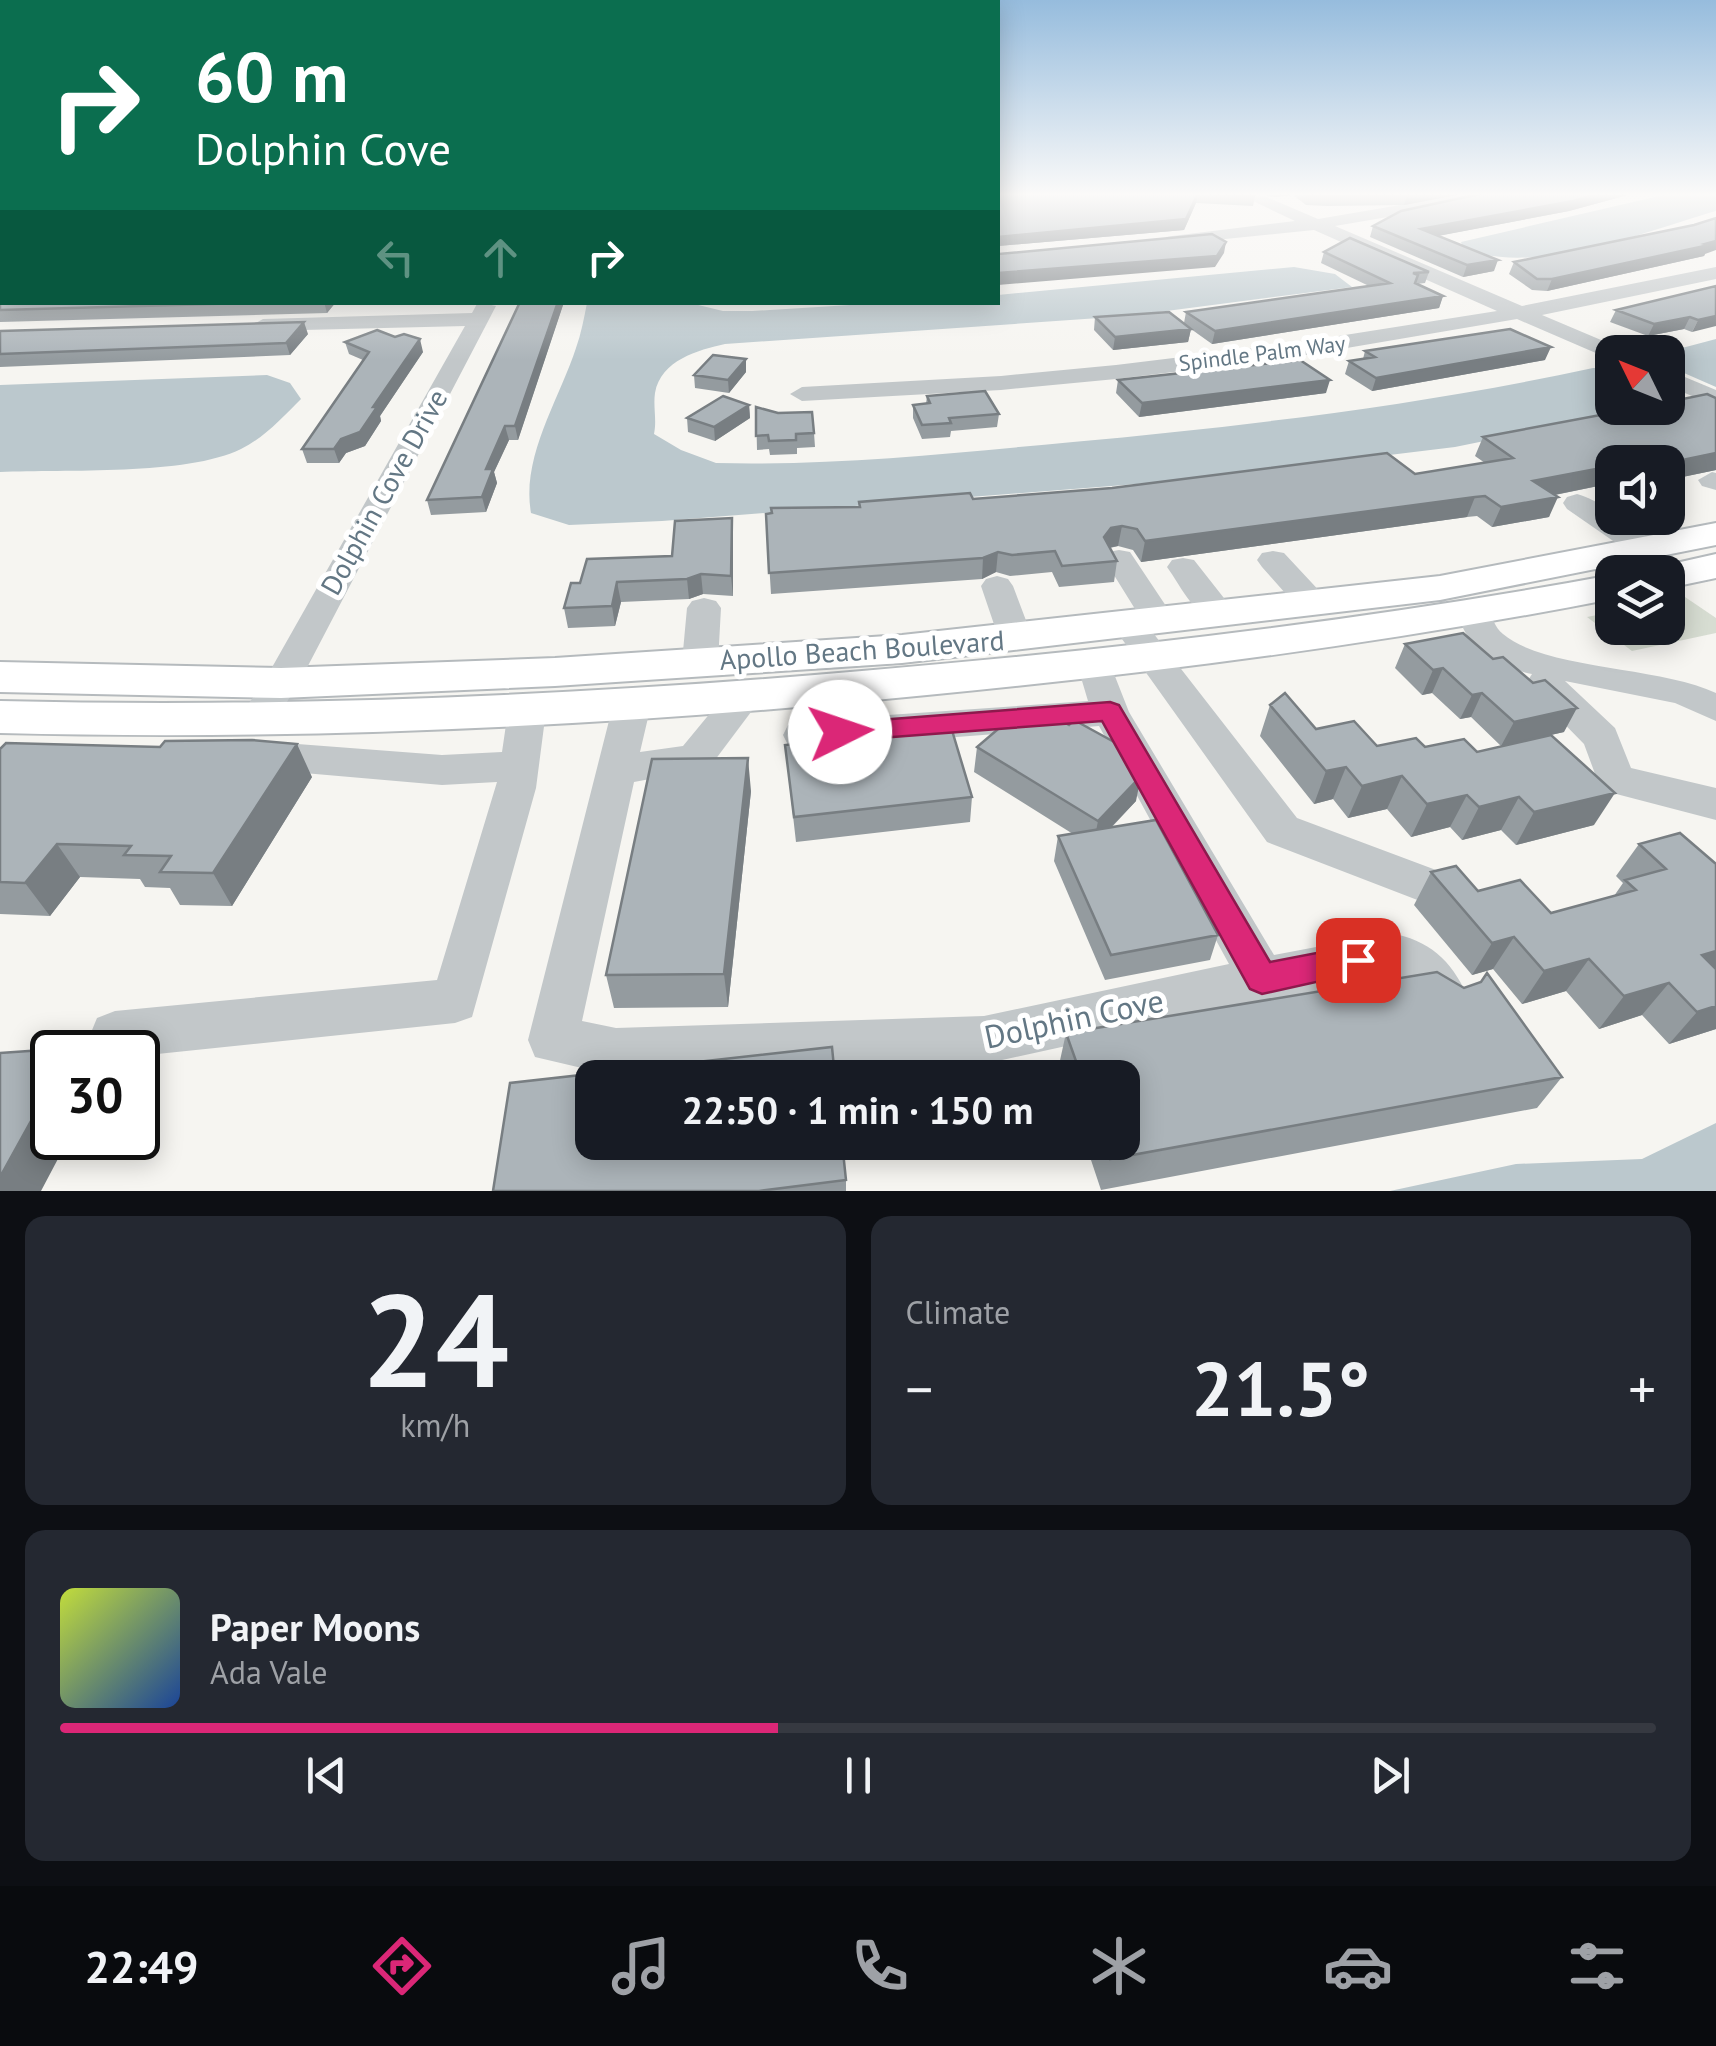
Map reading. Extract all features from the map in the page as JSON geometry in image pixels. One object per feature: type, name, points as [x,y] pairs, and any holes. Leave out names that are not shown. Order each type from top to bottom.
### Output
[{"type":"main road","name":"Apollo Beach Boulevard","points":[[1670,555],[1716,534]]},
{"type":"main road","name":"Apollo Beach Boulevard","points":[[1685,564],[1716,566]]},
{"type":"main road","name":"Apollo Beach Boulevard","points":[[0,717],[256,721],[518,712],[734,698],[1095,664],[1147,635],[1219,614],[1595,569]]},
{"type":"main road","name":"Apollo Beach Boulevard","points":[[0,677],[281,682],[556,672],[1016,638],[1147,635],[1474,615],[1595,590]]},
{"type":"street","points":[[1375,249],[1595,344]]},
{"type":"street","name":"Spindle Palm Way","points":[[802,394],[1028,381],[1296,351],[1527,314],[1716,273]]},
{"type":"street","points":[[248,326],[483,311]]},
{"type":"street","name":"Dolphin Cove Drive","points":[[256,721],[483,311]]},
{"type":"street","points":[[1685,385],[1716,399]]},
{"type":"street","points":[[1577,503],[1646,555]]},
{"type":"street","points":[[1119,559],[1147,635],[1282,830],[1420,883]]},
{"type":"street","points":[[1273,560],[1313,604]]},
{"type":"street","points":[[1183,568],[1219,614]]},
{"type":"street","points":[[998,586],[1016,638]]},
{"type":"street","points":[[1440,588],[1474,615],[1478,631],[1501,650],[1524,660],[1685,693],[1716,708]]},
{"type":"street","points":[[700,662],[704,608]]},
{"type":"street","points":[[1524,660],[1602,738],[1615,779],[1716,804]]},
{"type":"street","points":[[1095,664],[1110,712],[1262,979],[1390,954],[1411,956],[1426,968],[1444,995]]},
{"type":"street","points":[[618,775],[695,758],[736,708],[734,698]]},
{"type":"street","name":"Dolphin Cove","points":[[632,705],[553,1040],[616,1052],[984,1040],[1262,979]]},
{"type":"street","points":[[160,1031],[455,1002],[516,788],[508,766],[518,712]]},
{"type":"street","points":[[802,735],[1110,712]]},
{"type":"street","points":[[57,756],[268,754],[442,770],[508,766]]},
{"type":"shaded area","points":[[1465,249],[1587,249],[1523,258],[1492,256]]},
{"type":"shaded area","points":[[1294,267],[1335,274],[1352,287],[1128,316],[714,346],[682,358],[665,372],[655,393],[654,434],[681,450],[716,463],[894,458],[1268,421],[1464,393],[1593,368],[1595,418],[1455,447],[1175,481],[662,521],[569,525],[531,513],[529,492],[536,450],[576,348],[587,305],[698,305],[723,311],[752,311],[850,305],[1000,305],[1000,295]]},
{"type":"shaded area","points":[[1716,339],[1716,387],[1685,373],[1685,347]]},
{"type":"shaded area","points":[[267,375],[290,383],[301,399],[258,439],[218,458],[158,467],[0,472],[0,385]]},
{"type":"shaded area","points":[[1685,597],[1716,618],[1716,633],[1685,640]]},
{"type":"shaded area","points":[[1624,645],[1660,645],[1632,651]]},
{"type":"shaded area","points":[[1716,1123],[1716,1191],[1390,1191],[1516,1164],[1642,1159]]},
{"type":"building","points":[[1057,249],[1222,249],[1217,256],[1000,273],[1000,254]]},
{"type":"building","points":[[1375,249],[1429,272],[1413,273],[1418,275],[1415,283],[1443,296],[1215,331],[1186,312],[1390,283],[1324,252]]},
{"type":"building","points":[[1427,249],[1470,249],[1498,260],[1467,265]]},
{"type":"building","points":[[1579,249],[1692,249],[1552,279],[1537,279],[1514,262]]},
{"type":"building","points":[[1716,286],[1716,316],[1654,324],[1616,310]]},
{"type":"building","points":[[0,305],[174,305],[0,310]]},
{"type":"building","points":[[519,305],[557,305],[515,426],[505,426],[486,469],[493,469],[482,497],[427,500]]},
{"type":"building","points":[[1169,312],[1191,329],[1115,337],[1095,317]]},
{"type":"building","points":[[304,322],[286,343],[0,354],[0,331]]},
{"type":"building","points":[[1510,329],[1551,347],[1376,378],[1349,361],[1375,357],[1365,351]]},
{"type":"building","points":[[377,330],[395,337],[404,334],[420,339],[360,432],[341,439],[334,449],[302,449],[369,352],[345,342]]},
{"type":"building","points":[[713,355],[746,359],[728,380],[694,375]]},
{"type":"building","points":[[1300,360],[1330,380],[1142,403],[1118,380]]},
{"type":"building","points":[[985,391],[999,414],[949,418],[951,423],[922,425],[913,405],[930,403],[927,396]]},
{"type":"building","points":[[1707,394],[1716,398],[1716,453],[1685,459],[1685,445],[1595,445],[1595,469],[1533,481],[1558,497],[1501,507],[1485,496],[1475,497],[1145,541],[1137,529],[1122,526],[1111,528],[1104,537],[1117,561],[1062,566],[1055,551],[1012,555],[998,552],[983,558],[769,573],[766,514],[772,513],[771,508],[860,507],[859,502],[970,493],[973,499],[1112,488],[1387,453],[1415,474],[1513,458],[1483,437],[1595,416],[1595,425],[1685,425],[1685,399]]},
{"type":"building","points":[[723,396],[749,405],[714,427],[687,418]]},
{"type":"building","points":[[756,407],[778,413],[812,412],[814,433],[796,434],[796,440],[769,441],[768,435],[756,436]]},
{"type":"building","points":[[732,518],[731,576],[701,574],[687,579],[617,582],[612,606],[564,608],[571,583],[580,583],[587,559],[672,556],[675,521]]},
{"type":"building","points":[[1463,633],[1493,659],[1503,657],[1533,683],[1545,680],[1577,708],[1514,722],[1482,693],[1472,695],[1443,668],[1433,670],[1405,644]]},
{"type":"building","points":[[1285,693],[1316,729],[1354,721],[1377,746],[1416,738],[1425,747],[1464,739],[1477,752],[1551,735],[1615,793],[1534,812],[1519,797],[1479,807],[1467,795],[1427,804],[1402,776],[1362,786],[1346,767],[1326,771],[1270,705]]},
{"type":"building","points":[[1042,710],[1069,725],[1074,720],[1125,748],[1122,751],[1130,756],[1141,776],[1098,821],[977,747],[1018,712]]},
{"type":"building","points":[[951,727],[972,797],[794,817],[785,745]]},
{"type":"building","points":[[165,741],[297,744],[213,873],[160,872],[171,856],[124,855],[131,846],[57,844],[25,883],[0,882],[0,749],[6,743],[160,747]]},
{"type":"building","points":[[748,758],[724,974],[606,975],[652,759]]},
{"type":"building","points":[[1156,820],[1218,935],[1111,955],[1058,836]]},
{"type":"building","points":[[1680,833],[1716,864],[1716,951],[1702,955],[1716,969],[1716,1006],[1697,1012],[1669,983],[1624,996],[1589,959],[1544,971],[1514,937],[1492,943],[1431,872],[1456,866],[1478,891],[1520,880],[1551,913],[1636,890],[1625,880],[1666,869],[1639,844]]},
{"type":"building","points":[[1437,972],[1464,988],[1481,982],[1487,973],[1562,1077],[1140,1154],[1140,1060],[1076,1060],[1066,1033]]},
{"type":"building","points":[[832,1047],[833,1060],[716,1060]]},
{"type":"building","points":[[30,1051],[30,1123],[0,1177],[0,1053]]},
{"type":"building","points":[[575,1076],[575,1160],[844,1160],[846,1180],[759,1191],[493,1191],[510,1083]]},
{"type":"route","points":[[840,732],[1110,712],[1262,979],[1358,960]]}]
